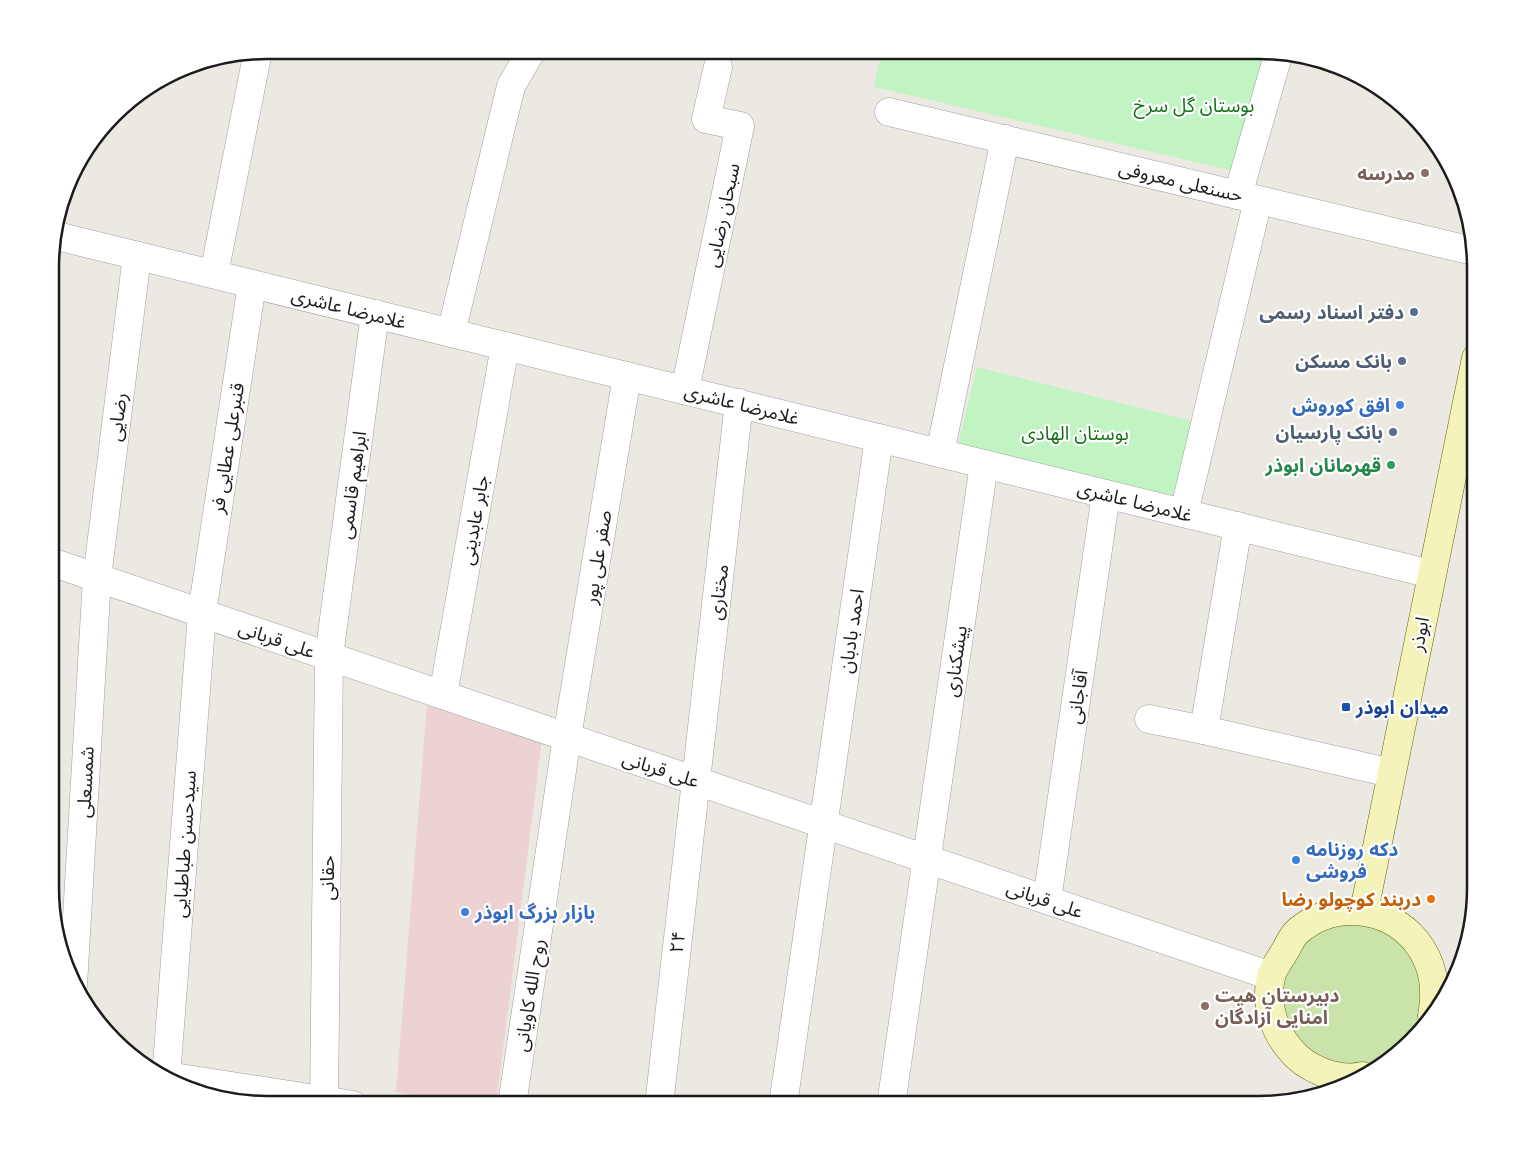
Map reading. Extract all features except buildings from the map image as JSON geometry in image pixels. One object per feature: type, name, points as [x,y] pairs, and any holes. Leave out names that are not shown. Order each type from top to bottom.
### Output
[{"type":"main road","name":"ابوذر","points":[[1364,911],[1467,401]]},
{"type":"main road","points":[[1331,1082],[1289,1049],[1275,1027],[1269,1002],[1271,976],[1296,933],[1316,919],[1339,912],[1364,911],[1387,918],[1408,932],[1423,951],[1433,974],[1435,998]]},
{"type":"street","points":[[214,274],[256,59]]},
{"type":"street","points":[[451,333],[511,86],[527,59]]},
{"type":"street","points":[[1184,513],[1277,60]]},
{"type":"street","name":"سبحان رضایی","points":[[685,390],[740,126],[706,119],[718,68]]},
{"type":"street","name":"حسنعلی معروفی","points":[[889,112],[1466,249]]},
{"type":"street","points":[[940,453],[1006,139]]},
{"type":"street","name":"غلامرضا عاشری","points":[[61,237],[1431,574]]},
{"type":"street","name":"رضایی","points":[[97,578],[137,256]]},
{"type":"street","name":"قنبرعلی عطایی فر","points":[[202,613],[252,284]]},
{"type":"street","name":"ابراهیم قاسمی","points":[[329,656],[374,314]]},
{"type":"street","name":"جابر عابدینی","points":[[443,695],[505,346]]},
{"type":"street","name":"صفر علی پور","points":[[567,737],[627,376]]},
{"type":"street","name":"مختاری","points":[[696,780],[739,403]]},
{"type":"street","name":"احمد بادبان","points":[[784,1096],[879,438]]},
{"type":"street","name":"پیشکناری","points":[[892,1096],[984,464]]},
{"type":"street","name":"آقاجانی","points":[[1047,900],[1106,494]]},
{"type":"street","points":[[1204,730],[1238,526]]},
{"type":"street","name":"علی قربانی","points":[[59,565],[1271,976]]},
{"type":"street","name":"شمسعلی","points":[[74,966],[97,578]]},
{"type":"street","name":"سیدحسن طباطبایی","points":[[165,1069],[202,613]]},
{"type":"street","name":"حقانی","points":[[324,1096],[329,656]]},
{"type":"street","points":[[1149,719],[1391,773]]},
{"type":"street","name":"روح الله کاویانی","points":[[513,1096],[567,737]]},
{"type":"street","name":"۲۴","points":[[660,1096],[696,780]]},
{"type":"street","points":[[186,1080],[287,1096]]},
{"type":"shaded area","name":"بازار بزرگ ابوذر","points":[[428,692],[543,732],[497,1096],[415,1096],[396,1092]]},
{"type":"green space","name":"بوستان گل سرخ","points":[[880,59],[1265,59],[1234,171],[874,87]]},
{"type":"green space","name":"بوستان الهادی","points":[[977,367],[1192,421],[1173,498],[958,445]]},
{"type":"green space","points":[[1348,920],[1393,931],[1423,969],[1424,1015],[1397,1045],[1367,1066],[1345,1067],[1321,1060],[1301,1045],[1287,1026],[1281,1003],[1282,979],[1305,939]]},
{"type":"place","name":"مدرسه","points":[[1425,173]]},
{"type":"place","name":"دفتر اسناد رسمی","points":[[1414,312]]},
{"type":"place","name":"بانک مسکن","points":[[1402,361]]},
{"type":"place","name":"افق کوروش","points":[[1400,405]]},
{"type":"place","name":"بانک پارسیان","points":[[1393,432]]},
{"type":"place","name":"قهرمانان ابوذر","points":[[1391,465]]},
{"type":"place","name":"میدان ابوذر","points":[[1346,707]]},
{"type":"place","name":"دکه روزنامه فروشی","points":[[1296,860]]},
{"type":"place","name":"دربند کوچولو رضا","points":[[1431,899]]},
{"type":"place","name":"بازار بزرگ ابوذر","points":[[465,912]]},
{"type":"place","name":"دبیرستان هیت امنایی آزادگان","points":[[1205,1006]]}]
